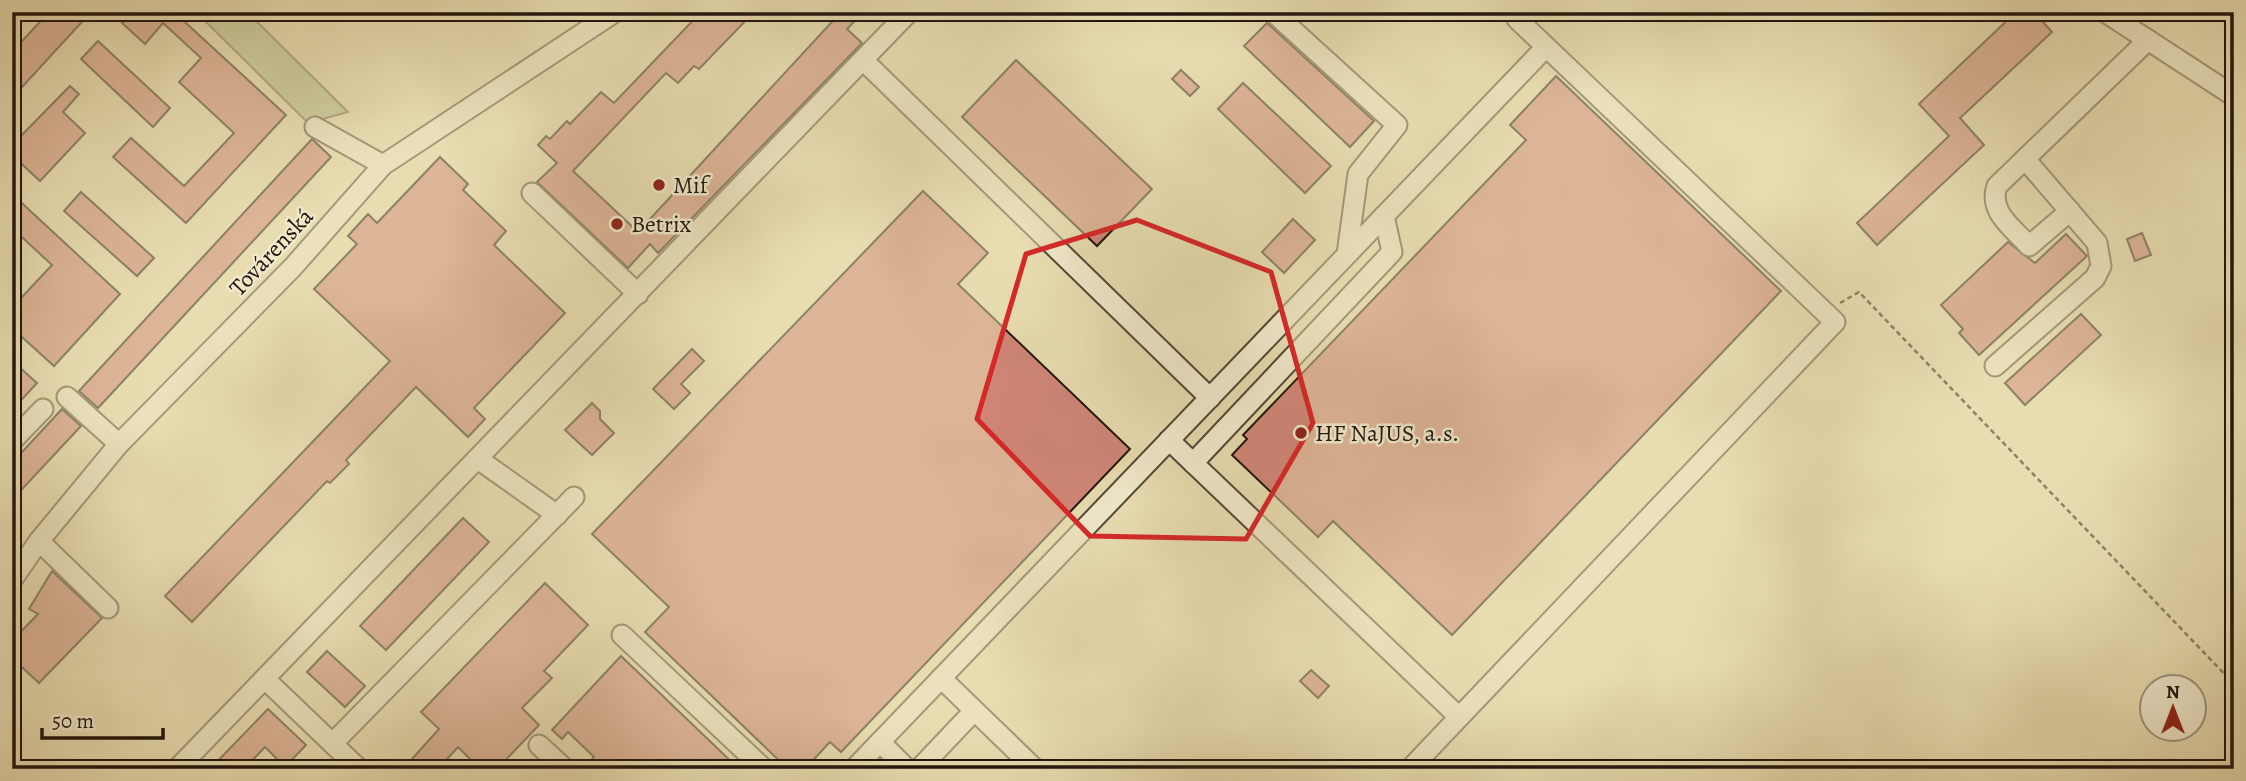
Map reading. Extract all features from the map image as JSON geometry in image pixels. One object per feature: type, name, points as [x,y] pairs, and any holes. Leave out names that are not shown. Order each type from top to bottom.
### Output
[{"type":"lane","name":"Továrenská","points":[[12,580],[39,541],[120,444],[293,267],[383,165],[615,12]]},
{"type":"lane","points":[[177,769],[909,12]]},
{"type":"lane","points":[[1273,12],[1398,125],[1357,174],[1347,254]]},
{"type":"lane","points":[[1410,769],[1835,322],[1517,19],[1516,12]]},
{"type":"lane","points":[[2105,12],[2234,96]]},
{"type":"lane","points":[[2070,211],[2029,246],[1994,207],[1997,186],[2148,40]]},
{"type":"lane","points":[[854,769],[1546,47]]},
{"type":"lane","points":[[864,61],[1210,398]]},
{"type":"lane","points":[[315,127],[383,165]]},
{"type":"lane","points":[[1996,366],[2095,278],[2101,266],[2097,243],[2025,159]]},
{"type":"lane","points":[[532,193],[638,293]]},
{"type":"lane","points":[[1193,463],[1392,252],[1384,216]]},
{"type":"lane","points":[[67,397],[120,444]]},
{"type":"lane","points":[[12,441],[43,409]]},
{"type":"lane","points":[[1169,440],[1459,717]]},
{"type":"lane","points":[[478,459],[557,514]]},
{"type":"lane","points":[[333,743],[574,497]]},
{"type":"lane","points":[[39,541],[108,608]]},
{"type":"lane","points":[[621,635],[764,769]]},
{"type":"lane","points":[[941,678],[1035,769]]},
{"type":"lane","points":[[265,679],[359,769]]},
{"type":"lane","points":[[919,769],[974,711]]},
{"type":"lane","points":[[880,742],[907,769]]},
{"type":"lane","points":[[539,745],[565,769]]},
{"type":"path","points":[[12,25],[24,12]]},
{"type":"path","points":[[1824,311],[1859,292],[2234,684]]},
{"type":"highlighted area","points":[[1137,220],[1271,272],[1313,423],[1246,539],[1090,536],[977,419],[1026,254]]},
{"type":"green space","points":[[196,12],[247,12],[348,112],[308,123]]},
{"type":"building","points":[[49,12],[91,12],[12,98],[12,52]]},
{"type":"building","points":[[132,12],[174,12],[286,115],[186,223],[113,157],[131,138],[184,186],[234,133],[179,82],[201,58],[163,23],[145,44],[122,23]]},
{"type":"building","points":[[701,12],[754,12],[699,69],[694,66],[678,83],[666,73],[573,171],[638,232],[841,12],[863,12],[847,29],[862,43],[658,253],[650,244],[628,268],[537,182],[557,163],[538,145],[546,136],[550,139],[567,121],[570,124],[601,92],[614,103]]},
{"type":"building","points":[[2016,12],[2034,12],[2052,32],[1960,118],[1984,145],[1877,245],[1857,223],[1949,136],[1919,104]]},
{"type":"building","points":[[1267,23],[1374,121],[1350,147],[1244,46]]},
{"type":"building","points":[[98,41],[170,108],[153,127],[81,59]]},
{"type":"building","points":[[1016,60],[1152,189],[1097,246],[962,117]]},
{"type":"building","points":[[1181,70],[1199,87],[1190,96],[1172,79]]},
{"type":"building","points":[[1556,76],[1781,291],[1452,635],[1333,521],[1318,537],[1232,455],[1247,439],[1243,435],[1526,140],[1510,125]]},
{"type":"building","points":[[1243,83],[1331,166],[1305,193],[1218,109]]},
{"type":"building","points":[[70,86],[79,94],[63,112],[85,133],[40,181],[12,155],[12,145]]},
{"type":"building","points":[[312,139],[331,157],[98,408],[79,391]]},
{"type":"building","points":[[440,157],[468,184],[463,190],[506,231],[494,245],[565,313],[474,408],[485,419],[468,437],[416,387],[346,460],[349,464],[330,483],[327,481],[192,622],[165,596],[390,361],[314,289],[357,244],[348,236],[368,214],[377,223]]},
{"type":"building","points":[[923,191],[988,253],[958,284],[1130,449],[841,752],[830,742],[805,769],[788,769],[645,632],[669,607],[592,534]]},
{"type":"building","points":[[81,192],[154,258],[137,276],[64,211]]},
{"type":"building","points":[[12,194],[120,294],[54,366],[12,328],[12,288],[22,297],[52,265],[12,228]]},
{"type":"building","points":[[1293,219],[1315,240],[1284,273],[1262,252]]},
{"type":"building","points":[[2142,233],[2151,255],[2135,261],[2127,239]]},
{"type":"building","points":[[2066,234],[2087,256],[1979,355],[1959,333],[1963,329],[1941,305],[2008,242],[2035,263]]},
{"type":"building","points":[[2081,314],[2101,335],[2025,405],[2005,383]]},
{"type":"building","points":[[692,349],[704,361],[681,384],[690,393],[674,409],[653,389]]},
{"type":"building","points":[[18,366],[37,383],[12,410],[12,373]]},
{"type":"building","points":[[592,403],[600,411],[600,419],[614,433],[592,455],[565,430]]},
{"type":"building","points":[[62,409],[81,426],[12,500],[12,463]]},
{"type":"building","points":[[463,518],[489,542],[386,650],[360,626]]},
{"type":"building","points":[[52,571],[102,618],[39,683],[12,658],[12,641],[38,614],[29,609]]},
{"type":"building","points":[[545,583],[588,625],[544,671],[552,678],[522,708],[539,725],[497,769],[480,769],[458,747],[438,769],[403,769],[439,729],[421,712]]},
{"type":"building","points":[[327,651],[365,686],[345,707],[307,672]]},
{"type":"building","points":[[621,656],[739,769],[582,769],[594,757],[568,732],[562,739],[552,730]]},
{"type":"building","points":[[1311,670],[1329,686],[1318,698],[1300,681]]},
{"type":"building","points":[[268,709],[306,745],[285,767],[265,747],[244,769],[210,769]]},
{"type":"place","name":"Mif","points":[[659,185]]},
{"type":"place","name":"Betrix","points":[[617,224]]},
{"type":"place","name":"HF NaJUS, a.s.","points":[[1301,433]]}]
